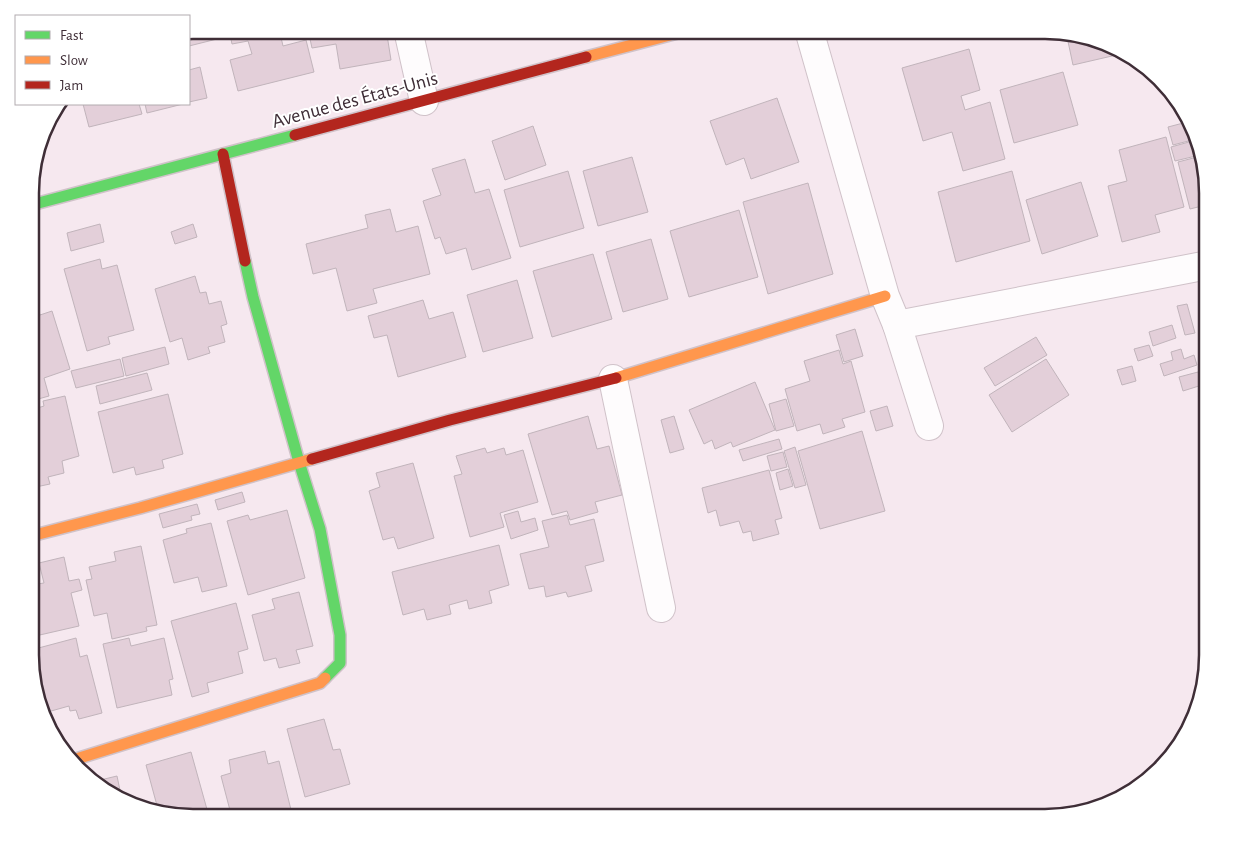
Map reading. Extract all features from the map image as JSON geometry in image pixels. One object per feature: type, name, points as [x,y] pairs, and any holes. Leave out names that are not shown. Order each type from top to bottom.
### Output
[{"type":"street","points":[[410,39],[424,101]]},
{"type":"street","name":"Avenue des États-Unis","points":[[39,203],[655,39]]},
{"type":"street","points":[[812,39],[885,296],[897,325],[928,426]]},
{"type":"street","points":[[79,758],[320,683],[340,662],[340,636],[320,529],[299,462],[254,296],[223,154]]},
{"type":"street","points":[[897,325],[1199,267]]},
{"type":"street","points":[[39,534],[140,508],[450,420],[613,379],[885,296]]},
{"type":"street","points":[[613,379],[661,608]]},
{"type":"building","points":[[190,39],[217,39],[190,46]]},
{"type":"building","points":[[231,39],[281,39],[283,46],[306,40],[314,72],[238,91],[230,60],[252,54],[248,41],[232,44]]},
{"type":"building","points":[[310,39],[388,39],[391,60],[340,69],[336,44],[312,48]]},
{"type":"building","points":[[1068,41],[1085,44],[1115,55],[1073,65]]},
{"type":"building","points":[[969,49],[980,90],[961,96],[965,110],[990,102],[1005,159],[963,171],[952,132],[923,141],[902,68]]},
{"type":"building","points":[[200,67],[207,98],[190,102],[190,70]]},
{"type":"building","points":[[1063,72],[1078,125],[1014,143],[1000,90]]},
{"type":"building","points":[[777,98],[799,162],[751,179],[744,158],[726,165],[710,121]]},
{"type":"building","points":[[83,105],[139,105],[142,114],[89,127]]},
{"type":"building","points":[[145,105],[179,105],[147,113]]},
{"type":"building","points":[[1182,123],[1190,141],[1173,145],[1168,127]]},
{"type":"building","points":[[533,126],[546,165],[505,180],[492,141]]},
{"type":"building","points":[[1166,137],[1184,207],[1155,215],[1160,232],[1122,242],[1108,186],[1127,181],[1119,150]]},
{"type":"building","points":[[1190,142],[1195,156],[1175,161],[1171,147]]},
{"type":"building","points":[[632,157],[648,212],[598,226],[583,171]]},
{"type":"building","points":[[1195,158],[1199,183],[1199,207],[1190,209],[1178,162]]},
{"type":"building","points":[[465,159],[475,193],[489,189],[511,258],[472,270],[466,248],[446,254],[440,237],[435,239],[423,201],[441,195],[432,169]]},
{"type":"building","points":[[568,171],[584,228],[520,247],[504,190]]},
{"type":"building","points":[[1012,171],[1030,241],[956,262],[938,192]]},
{"type":"building","points":[[1081,182],[1098,236],[1042,254],[1026,200]]},
{"type":"building","points":[[808,183],[833,274],[768,294],[743,202]]},
{"type":"building","points":[[390,209],[396,232],[418,226],[430,274],[373,289],[377,303],[347,311],[336,268],[313,274],[306,244],[368,228],[365,215]]},
{"type":"building","points":[[739,210],[758,277],[689,297],[670,231]]},
{"type":"building","points":[[100,224],[104,242],[71,251],[67,233]]},
{"type":"building","points":[[193,224],[197,237],[175,244],[171,232]]},
{"type":"building","points":[[651,239],[668,299],[623,312],[606,252]]},
{"type":"building","points":[[593,254],[612,319],[552,337],[533,271]]},
{"type":"building","points":[[100,259],[102,269],[117,265],[134,330],[108,337],[110,344],[87,351],[64,269]]},
{"type":"building","points":[[195,276],[200,293],[206,292],[209,304],[221,301],[227,324],[221,326],[225,342],[208,347],[210,353],[188,360],[182,338],[170,342],[155,289]]},
{"type":"building","points":[[517,280],[533,338],[483,352],[467,295]]},
{"type":"building","points":[[423,300],[429,319],[453,312],[466,357],[398,377],[387,335],[374,338],[368,316]]},
{"type":"building","points":[[1187,304],[1195,333],[1185,335],[1177,306]]},
{"type":"building","points":[[52,311],[70,369],[44,378],[49,396],[39,399],[39,312],[40,315]]},
{"type":"building","points":[[1172,325],[1176,338],[1153,346],[1149,332]]},
{"type":"building","points":[[855,329],[863,356],[844,362],[836,335]]},
{"type":"building","points":[[1036,337],[1047,355],[995,386],[984,368]]},
{"type":"building","points":[[1149,345],[1153,356],[1138,361],[1134,349]]},
{"type":"building","points":[[165,347],[169,364],[126,376],[122,358]]},
{"type":"building","points":[[1181,349],[1184,359],[1194,355],[1197,365],[1164,376],[1160,364],[1173,360],[1171,352]]},
{"type":"building","points":[[839,350],[843,364],[851,361],[865,412],[842,419],[845,427],[823,434],[820,424],[797,431],[785,389],[810,381],[804,361]]},
{"type":"building","points":[[120,359],[124,376],[76,388],[71,371]]},
{"type":"building","points":[[1046,359],[1069,395],[1012,432],[989,395]]},
{"type":"building","points":[[1132,366],[1136,381],[1122,385],[1117,370]]},
{"type":"building","points":[[1198,372],[1199,386],[1183,391],[1179,377]]},
{"type":"building","points":[[147,373],[152,390],[100,404],[96,386]]},
{"type":"building","points":[[755,382],[775,430],[733,447],[731,442],[715,449],[712,440],[704,444],[689,410]]},
{"type":"building","points":[[168,394],[183,454],[162,460],[164,468],[136,475],[134,467],[113,473],[98,412]]},
{"type":"building","points":[[65,396],[79,456],[62,461],[64,473],[48,477],[50,484],[39,486],[39,408],[44,406],[43,401]]},
{"type":"building","points":[[786,399],[794,426],[776,431],[769,404]]},
{"type":"building","points":[[887,406],[893,426],[876,431],[870,411]]},
{"type":"building","points":[[588,416],[597,449],[609,446],[622,495],[595,502],[598,512],[570,520],[567,511],[552,515],[528,434]]},
{"type":"building","points":[[674,416],[684,449],[670,453],[661,420]]},
{"type":"building","points":[[862,431],[885,511],[820,529],[798,451]]},
{"type":"building","points":[[779,439],[782,449],[743,461],[739,450]]},
{"type":"building","points":[[795,447],[806,485],[795,488],[784,451]]},
{"type":"building","points":[[485,448],[487,453],[504,448],[506,455],[523,450],[538,502],[500,513],[504,527],[470,537],[454,476],[462,474],[456,456]]},
{"type":"building","points":[[783,452],[787,467],[771,471],[767,456]]},
{"type":"building","points":[[413,463],[434,538],[398,549],[394,537],[383,540],[369,491],[380,487],[376,473]]},
{"type":"building","points":[[788,469],[793,486],[780,490],[776,473]]},
{"type":"building","points":[[769,470],[782,518],[775,520],[779,534],[753,541],[751,531],[743,533],[739,521],[720,526],[716,510],[708,513],[702,488]]},
{"type":"building","points":[[242,492],[245,502],[218,510],[215,500]]},
{"type":"building","points":[[197,504],[200,514],[191,516],[192,520],[163,528],[159,514]]},
{"type":"building","points":[[287,510],[305,578],[248,595],[227,521],[248,515],[250,520]]},
{"type":"building","points":[[518,511],[521,522],[535,518],[538,530],[511,539],[504,515]]},
{"type":"building","points":[[567,515],[570,525],[594,519],[604,561],[585,566],[592,591],[568,597],[566,592],[546,597],[544,586],[529,589],[520,554],[549,547],[542,521]]},
{"type":"building","points":[[211,523],[227,586],[202,592],[198,577],[174,583],[163,540],[187,533],[186,529]]},
{"type":"building","points":[[499,545],[509,585],[489,591],[492,603],[469,609],[467,600],[449,605],[451,614],[427,620],[424,609],[403,615],[392,572]]},
{"type":"building","points":[[141,546],[157,625],[146,627],[147,631],[112,639],[107,613],[94,616],[86,580],[92,579],[89,567],[116,561],[114,552]]},
{"type":"building","points":[[64,557],[69,581],[79,579],[82,590],[71,593],[79,626],[39,635],[39,584],[44,583],[39,563]]},
{"type":"building","points":[[299,592],[313,646],[296,650],[300,663],[279,668],[276,658],[264,661],[252,615],[275,609],[272,599]]},
{"type":"building","points":[[236,603],[248,649],[238,652],[243,673],[207,683],[209,692],[192,697],[171,621]]},
{"type":"building","points":[[76,638],[80,657],[87,655],[102,713],[79,719],[76,710],[70,711],[69,706],[49,712],[42,685],[39,648]]},
{"type":"building","points":[[129,638],[131,646],[164,638],[173,679],[169,680],[172,695],[117,708],[103,644]]},
{"type":"building","points":[[324,719],[333,750],[340,749],[350,784],[305,797],[287,729]]},
{"type":"building","points":[[265,751],[268,764],[279,761],[291,809],[230,809],[221,776],[231,773],[229,760]]},
{"type":"building","points":[[191,752],[207,809],[183,809],[157,804],[146,765]]},
{"type":"building","points":[[117,776],[120,791],[116,789],[103,779]]},
{"type":"traffic: fast","points":[[39,203],[295,135]]},
{"type":"traffic: fast","points":[[245,261],[253,297],[299,462],[320,529],[340,635],[340,663],[325,678]]},
{"type":"traffic: slow","points":[[586,57],[655,39]]},
{"type":"traffic: slow","points":[[616,378],[885,296]]},
{"type":"traffic: slow","points":[[39,534],[140,508],[312,459]]},
{"type":"traffic: slow","points":[[79,758],[320,683],[325,678]]},
{"type":"traffic: jam","points":[[295,135],[586,57]]},
{"type":"traffic: jam","points":[[223,154],[245,261]]},
{"type":"traffic: jam","points":[[312,459],[450,420],[616,378]]}]
